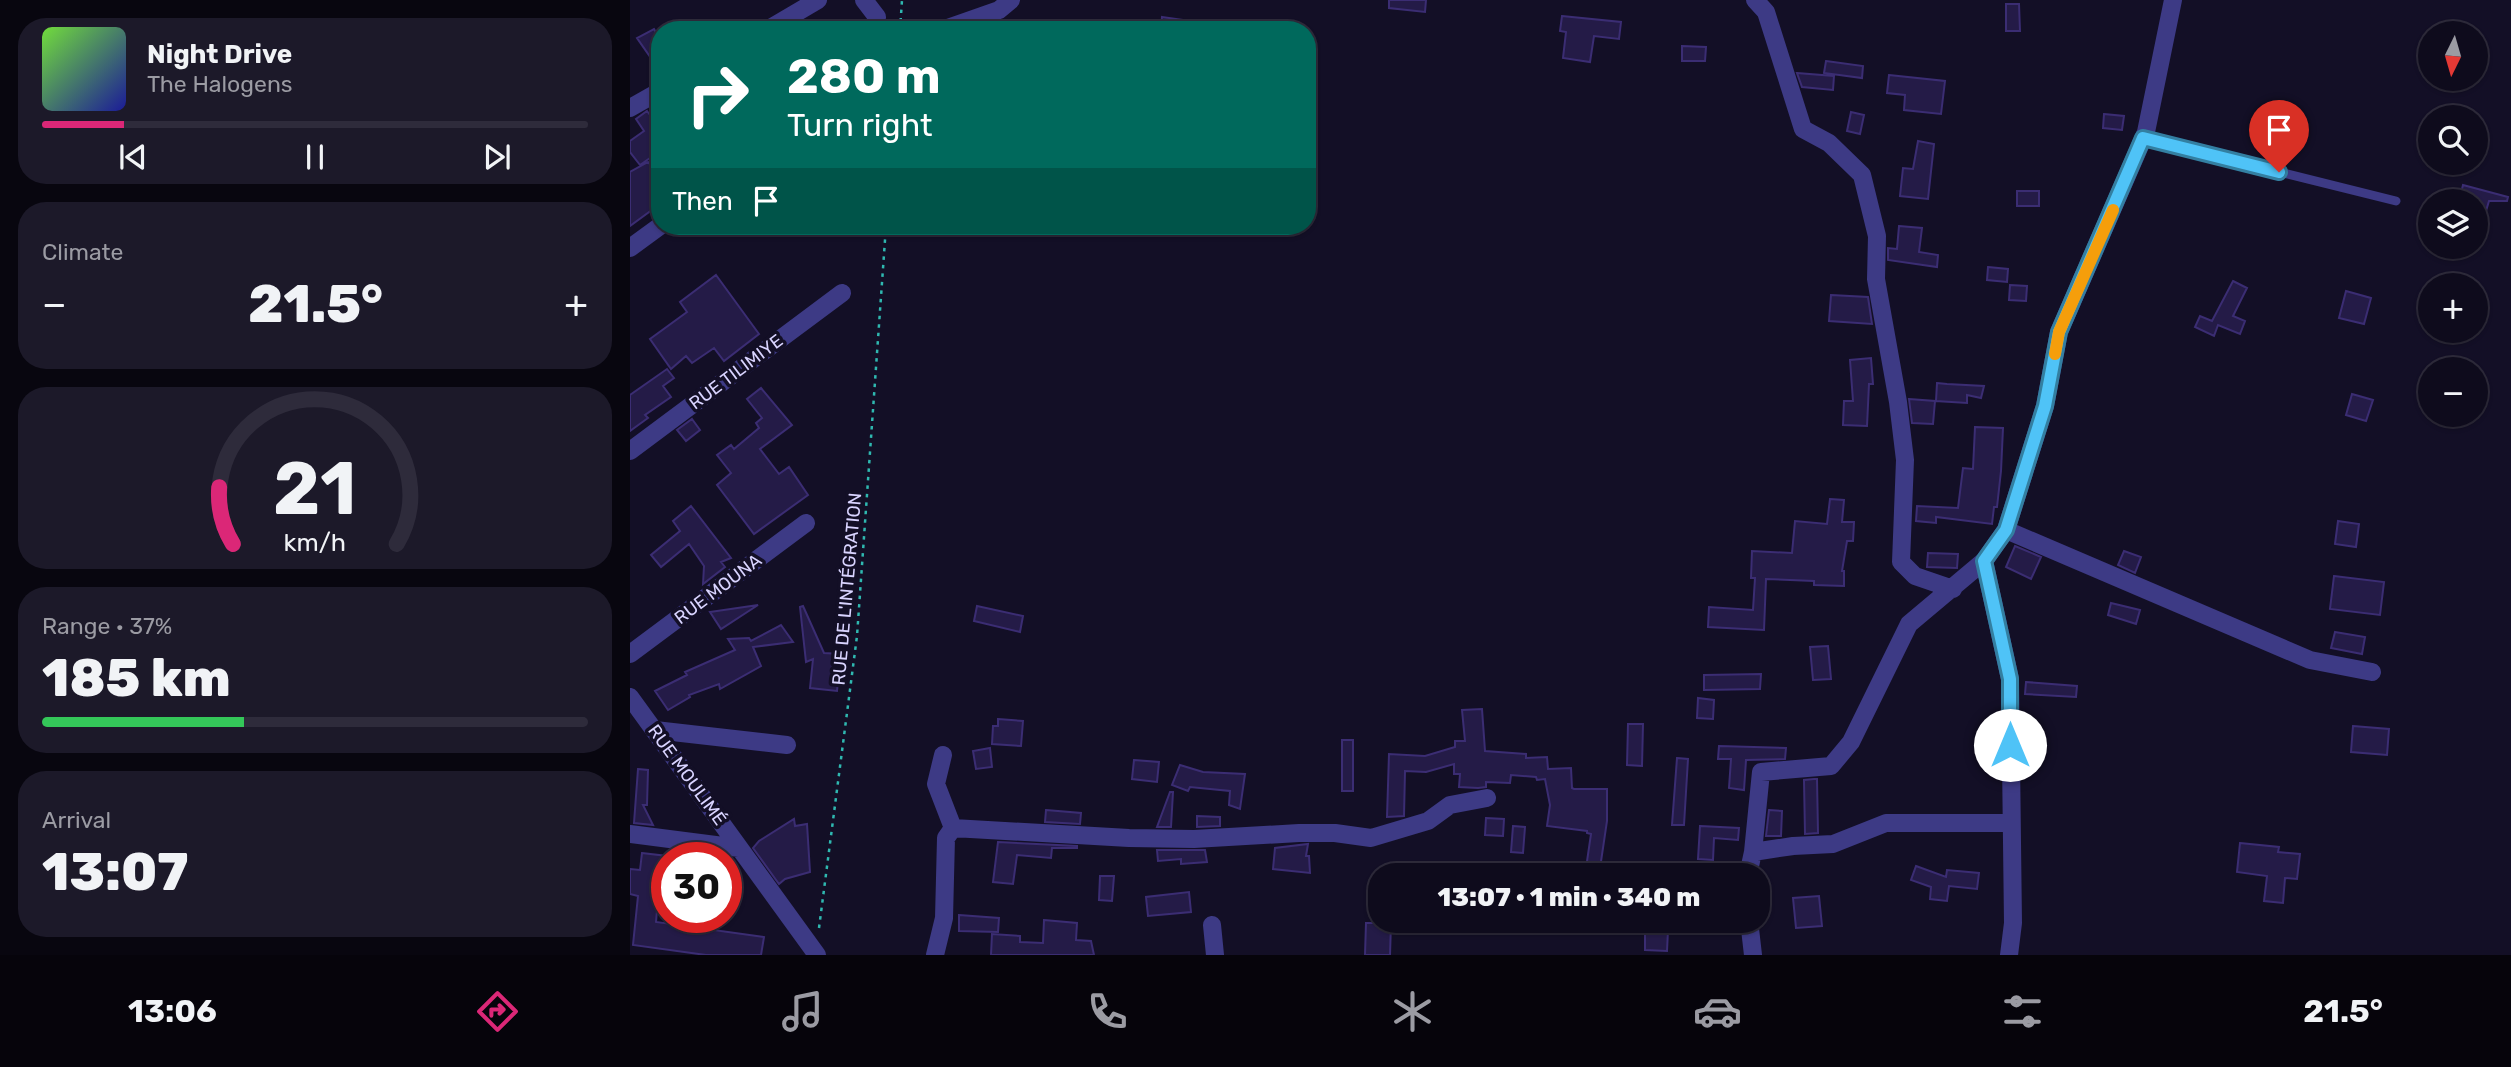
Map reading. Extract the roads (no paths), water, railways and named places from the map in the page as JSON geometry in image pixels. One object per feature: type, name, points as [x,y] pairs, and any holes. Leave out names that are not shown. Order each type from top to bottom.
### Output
[{"type":"street","points":[[782,21],[818,0]]},
{"type":"street","points":[[864,0],[877,17]]},
{"type":"street","points":[[968,21],[999,10],[1011,0]]},
{"type":"street","points":[[1755,0],[1766,12],[1803,129],[1829,143],[1862,175],[1877,236],[1876,279],[1898,402],[1905,460],[1900,562],[1915,576],[1953,590]]},
{"type":"street","points":[[1751,863],[1761,772],[1831,766],[1851,742],[1909,624],[1953,590],[1984,561],[2006,530],[2045,406],[2059,332],[2143,138],[2173,0]]},
{"type":"street","points":[[630,108],[651,96]]},
{"type":"street","points":[[630,248],[651,233]]},
{"type":"street","name":"RUE TILIMIYE","points":[[630,451],[842,293]]},
{"type":"street","name":"RUE MOUNA","points":[[630,654],[806,523]]},
{"type":"street","points":[[2006,530],[2309,660],[2372,672]]},
{"type":"street","points":[[1984,561],[2010,679],[2013,923],[2009,955]]},
{"type":"street","name":"RUE MOULIMÉ","points":[[630,697],[643,720],[734,842]]},
{"type":"street","points":[[643,720],[787,745]]},
{"type":"street","points":[[943,755],[936,784],[953,828]]},
{"type":"street","points":[[953,828],[1129,838],[1194,839],[1311,833],[1371,838],[1428,821],[1450,805],[1487,798]]},
{"type":"street","points":[[1753,852],[1833,844],[1886,823],[2011,823]]},
{"type":"street","points":[[935,955],[944,918],[946,838],[953,828]]},
{"type":"street","points":[[630,834],[692,842]]},
{"type":"street","name":"RUE MOULIMÉ","points":[[742,852],[816,953]]},
{"type":"street","points":[[1212,925],[1215,955]]},
{"type":"street","points":[[1750,933],[1753,955]]},
{"type":"lane","points":[[2143,138],[2396,201]]}]
